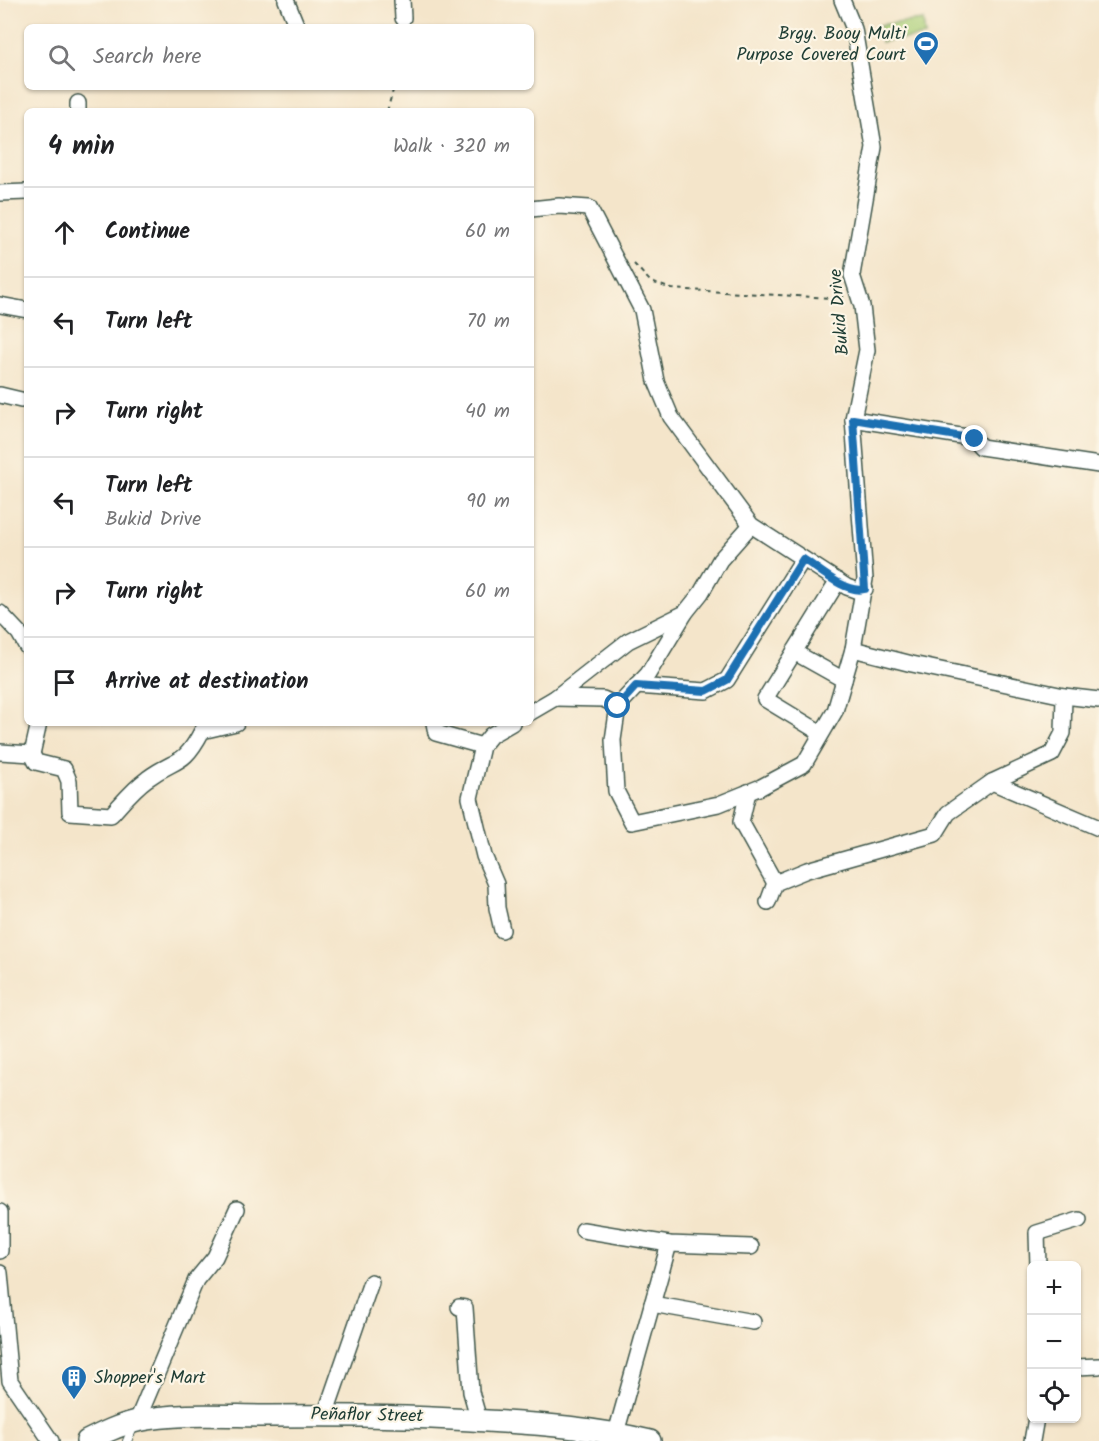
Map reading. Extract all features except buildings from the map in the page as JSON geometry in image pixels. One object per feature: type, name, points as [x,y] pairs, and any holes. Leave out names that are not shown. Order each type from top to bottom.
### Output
[{"type":"main road","name":"Peñaflor Street","points":[[87,1441],[110,1429],[136,1421],[167,1417],[325,1415],[479,1420],[616,1433],[650,1441]]},
{"type":"street","points":[[286,0],[296,24]]},
{"type":"street","points":[[402,0],[403,18]]},
{"type":"street","name":"Bukid Drive","points":[[618,706],[613,740],[616,791],[632,822],[719,804],[804,764],[835,711],[853,649],[865,589],[853,419],[867,350],[859,292],[852,275],[874,147],[854,28],[842,0]]},
{"type":"street","points":[[0,193],[24,192]]},
{"type":"street","points":[[534,209],[559,206],[589,208],[642,310],[656,381],[671,417],[750,525],[838,581],[858,591],[865,589]]},
{"type":"street","points":[[0,305],[24,309]]},
{"type":"street","points":[[0,395],[21,400]]},
{"type":"street","points":[[853,419],[973,438],[981,447],[1099,465]]},
{"type":"street","points":[[555,698],[603,699],[618,706],[648,674],[720,560],[750,525]]},
{"type":"street","points":[[636,686],[706,691],[727,680],[803,559]]},
{"type":"street","points":[[821,733],[765,699],[838,581]]},
{"type":"street","points":[[0,613],[23,628]]},
{"type":"street","points":[[534,710],[555,698],[628,641],[685,613]]},
{"type":"street","points":[[853,649],[1064,696],[1099,700]]},
{"type":"street","points":[[794,652],[844,680]]},
{"type":"street","points":[[775,883],[807,870],[935,834],[948,813],[992,782],[1052,754],[1063,733],[1064,696]]},
{"type":"street","points":[[38,726],[32,754],[36,762],[64,769],[69,781],[70,812],[111,815],[132,791],[150,777],[180,762],[191,752],[202,731],[223,726]]},
{"type":"street","points":[[435,726],[436,734],[482,746]]},
{"type":"street","points":[[502,930],[497,908],[496,884],[484,856],[470,798],[482,746],[491,735],[507,726]]},
{"type":"street","points":[[0,752],[32,754]]},
{"type":"street","points":[[992,782],[1099,828]]},
{"type":"street","points":[[748,792],[741,822],[775,883],[768,903]]},
{"type":"street","points":[[136,1421],[196,1280],[215,1257],[237,1209]]},
{"type":"street","points":[[0,1212],[0,1251]]},
{"type":"street","points":[[1038,1261],[1037,1233],[1079,1220]]},
{"type":"street","points":[[583,1230],[669,1244],[751,1247]]},
{"type":"street","points":[[616,1433],[669,1244]]},
{"type":"street","points":[[0,1272],[10,1381],[51,1441]]},
{"type":"street","points":[[325,1415],[371,1282]]},
{"type":"street","points":[[652,1304],[753,1322]]},
{"type":"street","points":[[459,1307],[465,1308],[471,1392],[479,1420]]},
{"type":"street","points":[[1081,1367],[1099,1366]]},
{"type":"street","points":[[1032,1441],[1035,1423]]},
{"type":"lane","points":[[127,1441],[136,1421]]},
{"type":"path","points":[[388,108],[393,90]]},
{"type":"path","points":[[630,259],[651,282],[672,289],[834,298],[859,292]]},
{"type":"green space","points":[[923,20],[925,36],[881,42],[879,25]]},
{"type":"place","name":"Brgy. Booy Multi Purpose Covered Court","points":[[926,67]]},
{"type":"place","name":"Shopper's Mart","points":[[74,1401]]},
{"type":"route","points":[[618,706],[636,686],[706,691],[727,680],[803,559],[847,586],[858,591],[865,589],[853,419],[975,439]]}]
